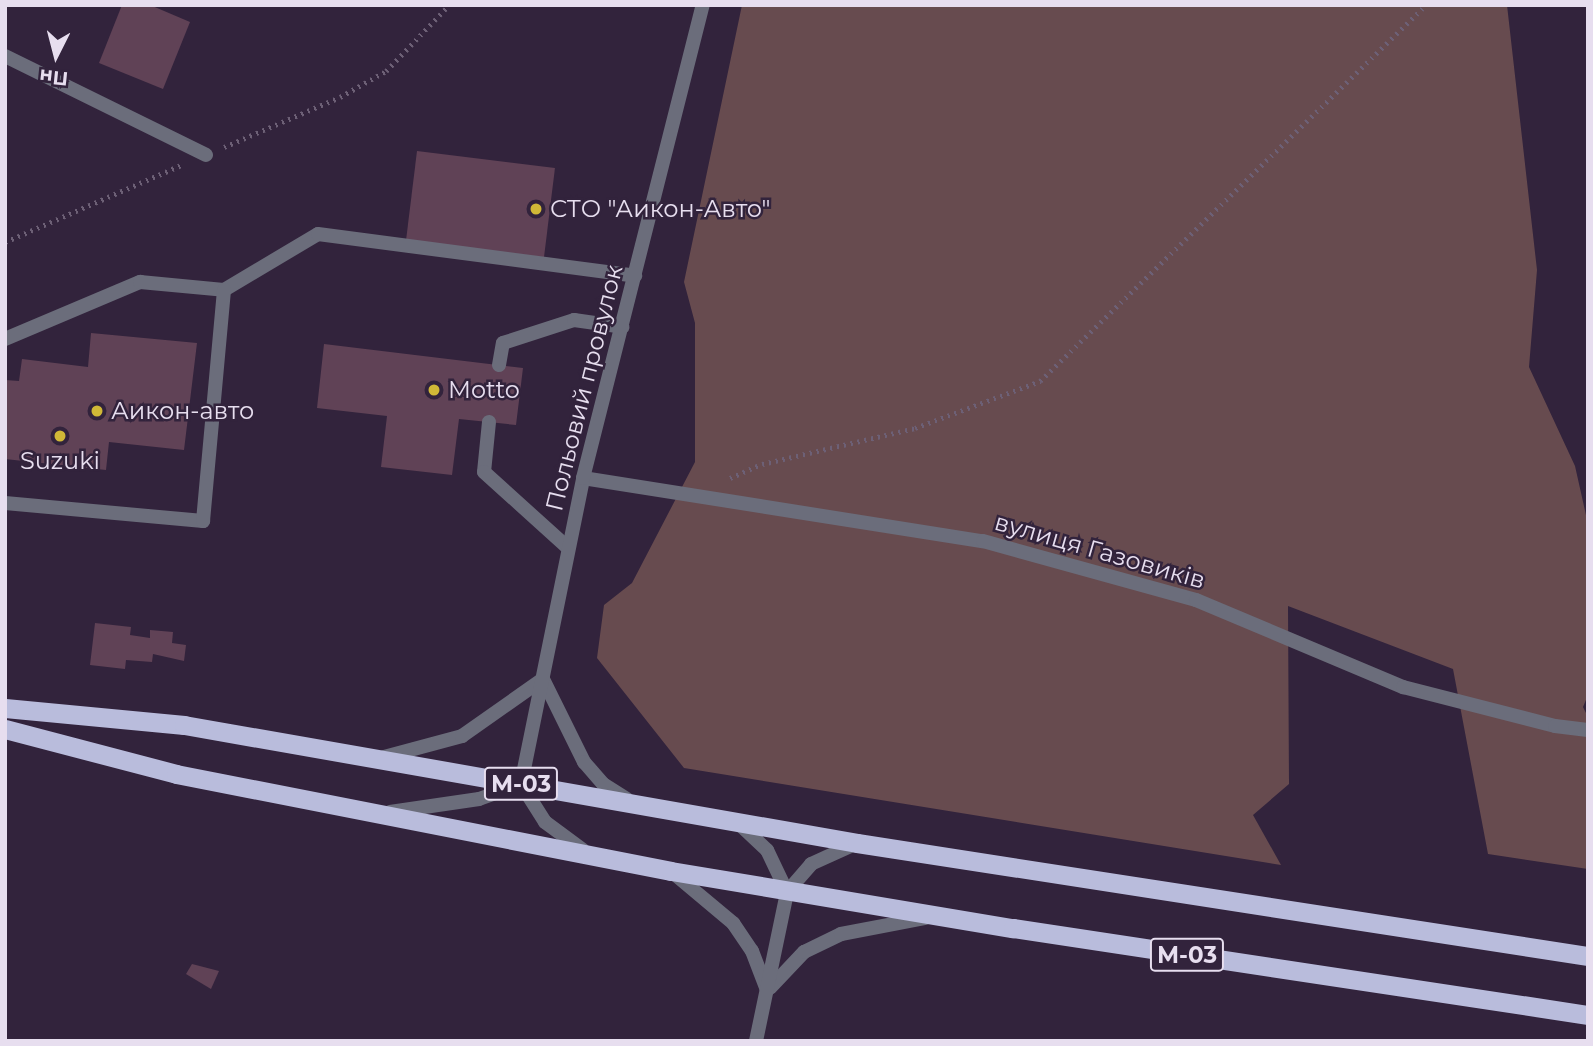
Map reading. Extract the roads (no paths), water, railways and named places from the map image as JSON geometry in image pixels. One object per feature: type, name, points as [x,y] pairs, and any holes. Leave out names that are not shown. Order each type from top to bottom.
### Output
[{"type":"highway","name":"М-03","points":[[5,708],[184,725],[857,843],[1588,956]]},
{"type":"highway","name":"М-03","points":[[5,729],[176,774],[787,892],[1588,1015]]},
{"type":"street","name":"Польовий провулок","points":[[521,784],[583,478],[703,5]]},
{"type":"street","points":[[5,56],[206,155]]},
{"type":"street","points":[[5,339],[140,282],[225,290],[318,234],[635,276]]},
{"type":"street","points":[[5,503],[203,521],[225,290]]},
{"type":"street","points":[[499,365],[503,343],[574,320],[623,327]]},
{"type":"street","points":[[489,422],[484,472],[568,548]]},
{"type":"street","name":"вулиця Газовиків","points":[[583,478],[983,541],[1196,600],[1403,687],[1555,726],[1588,730]]},
{"type":"street","points":[[376,759],[462,736],[543,679],[584,762],[603,784],[635,804]]},
{"type":"street","points":[[386,813],[479,799],[521,784],[545,822],[593,856]]},
{"type":"street","points":[[736,822],[767,850],[787,892]]},
{"type":"street","points":[[756,1041],[787,892],[811,864],[857,843]]},
{"type":"street","points":[[671,871],[733,923],[752,951],[767,992]]},
{"type":"street","points":[[767,992],[804,952],[841,934],[938,916]]},
{"type":"place","name":"СТО \"Аикон-Авто\"","points":[[536,209]]},
{"type":"place","name":"Motto","points":[[434,390]]},
{"type":"place","name":"Аикон-авто","points":[[97,411]]},
{"type":"place","name":"Suzuki","points":[[60,436]]}]
